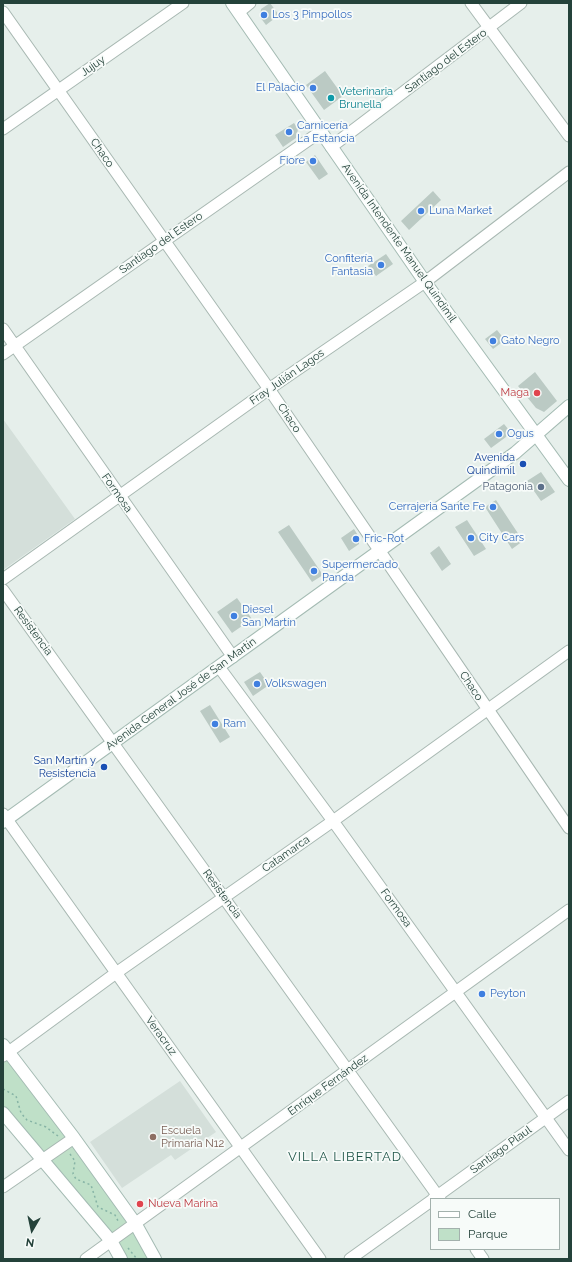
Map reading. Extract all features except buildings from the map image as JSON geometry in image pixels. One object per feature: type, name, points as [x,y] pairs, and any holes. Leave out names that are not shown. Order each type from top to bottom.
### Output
[{"type":"main road","name":"Avenida Intendente Manuel Quindimil","points":[[236,7],[320,132],[425,282],[538,435],[569,480]]},
{"type":"main road","name":"Avenida General José de San Martín","points":[[4,818],[114,743],[538,435],[569,406]]},
{"type":"main road","points":[[5,1051],[69,1141],[135,1223],[154,1259]]},
{"type":"main road","points":[[3,1113],[111,1241],[121,1259]]},
{"type":"street","name":"Jujuy","points":[[3,129],[183,3]]},
{"type":"street","points":[[236,7],[250,3]]},
{"type":"street","points":[[471,3],[569,136]]},
{"type":"street","name":"Santiago del Estero","points":[[331,148],[522,3]]},
{"type":"street","name":"Chaco","points":[[3,12],[269,389],[569,828]]},
{"type":"street","name":"Santiago del Estero","points":[[3,354],[320,132]]},
{"type":"street","name":"Fray Julián Lagos","points":[[3,579],[269,389],[425,282],[569,172]]},
{"type":"street","name":"Formosa","points":[[3,328],[118,496],[233,657]]},
{"type":"street","name":"Resistencia","points":[[3,590],[348,1070],[435,1198]]},
{"type":"street","name":"Catamarca","points":[[5,1051],[333,821],[569,651]]},
{"type":"street","name":"Formosa","points":[[219,667],[333,821],[569,1150]]},
{"type":"street","name":"Veracruz","points":[[4,818],[320,1259]]},
{"type":"street","name":"Enrique Fernández","points":[[86,1259],[569,910]]},
{"type":"street","name":"Santiago Plaul","points":[[437,1198],[569,1101]]},
{"type":"street","points":[[3,1187],[69,1141]]},
{"type":"street","name":"Santiago Plaul","points":[[350,1259],[430,1203]]},
{"type":"street","points":[[477,1250],[483,1259]]},
{"type":"path","points":[[3,1089],[16,1096],[21,1113],[26,1120],[52,1131],[69,1141],[75,1161],[74,1177],[78,1181],[90,1185],[96,1204],[102,1209],[115,1215],[126,1246],[137,1259]]},
{"type":"shaded area","points":[[3,419],[75,519],[3,570]]},
{"type":"shaded area","name":"Escuela Primaria N12","points":[[180,1081],[216,1132],[175,1160],[171,1155],[122,1188],[90,1142]]},
{"type":"green space","points":[[3,1045],[155,1259],[121,1259],[3,1113]]},
{"type":"place","name":"Los 3 Pimpollos","points":[[264,15]]},
{"type":"place","name":"El Palacio","points":[[313,88]]},
{"type":"place","name":"Veterinaria Brunella","points":[[331,98]]},
{"type":"place","name":"Carnicería La Estancia","points":[[289,132]]},
{"type":"place","name":"Fiore","points":[[313,161]]},
{"type":"place","name":"Luna Market","points":[[421,211]]},
{"type":"place","name":"Confitería Fantasia","points":[[381,265]]},
{"type":"place","name":"Gato Negro","points":[[493,341]]},
{"type":"place","name":"Maga","points":[[537,393]]},
{"type":"place","name":"Ogus","points":[[499,434]]},
{"type":"place","name":"Avenida Quindimil","points":[[523,464]]},
{"type":"place","name":"Patagonia","points":[[541,487]]},
{"type":"place","name":"Cerrajeria Sante Fe","points":[[493,507]]},
{"type":"place","name":"City Cars","points":[[471,538]]},
{"type":"place","name":"Fric-Rot","points":[[356,539]]},
{"type":"place","name":"Supermercado Panda","points":[[314,571]]},
{"type":"place","name":"Diesel San Martín","points":[[234,616]]},
{"type":"place","name":"Volkswagen","points":[[257,684]]},
{"type":"place","name":"Ram","points":[[215,724]]},
{"type":"place","name":"San Martín y Resistencia","points":[[104,767]]},
{"type":"place","name":"Peyton","points":[[482,994]]},
{"type":"place","name":"Escuela Primaria N12","points":[[153,1137]]},
{"type":"place","name":"Nueva Marina","points":[[140,1204]]},
{"type":"district","name":"VILLA LIBERTAD","points":[[345,1157]]}]
